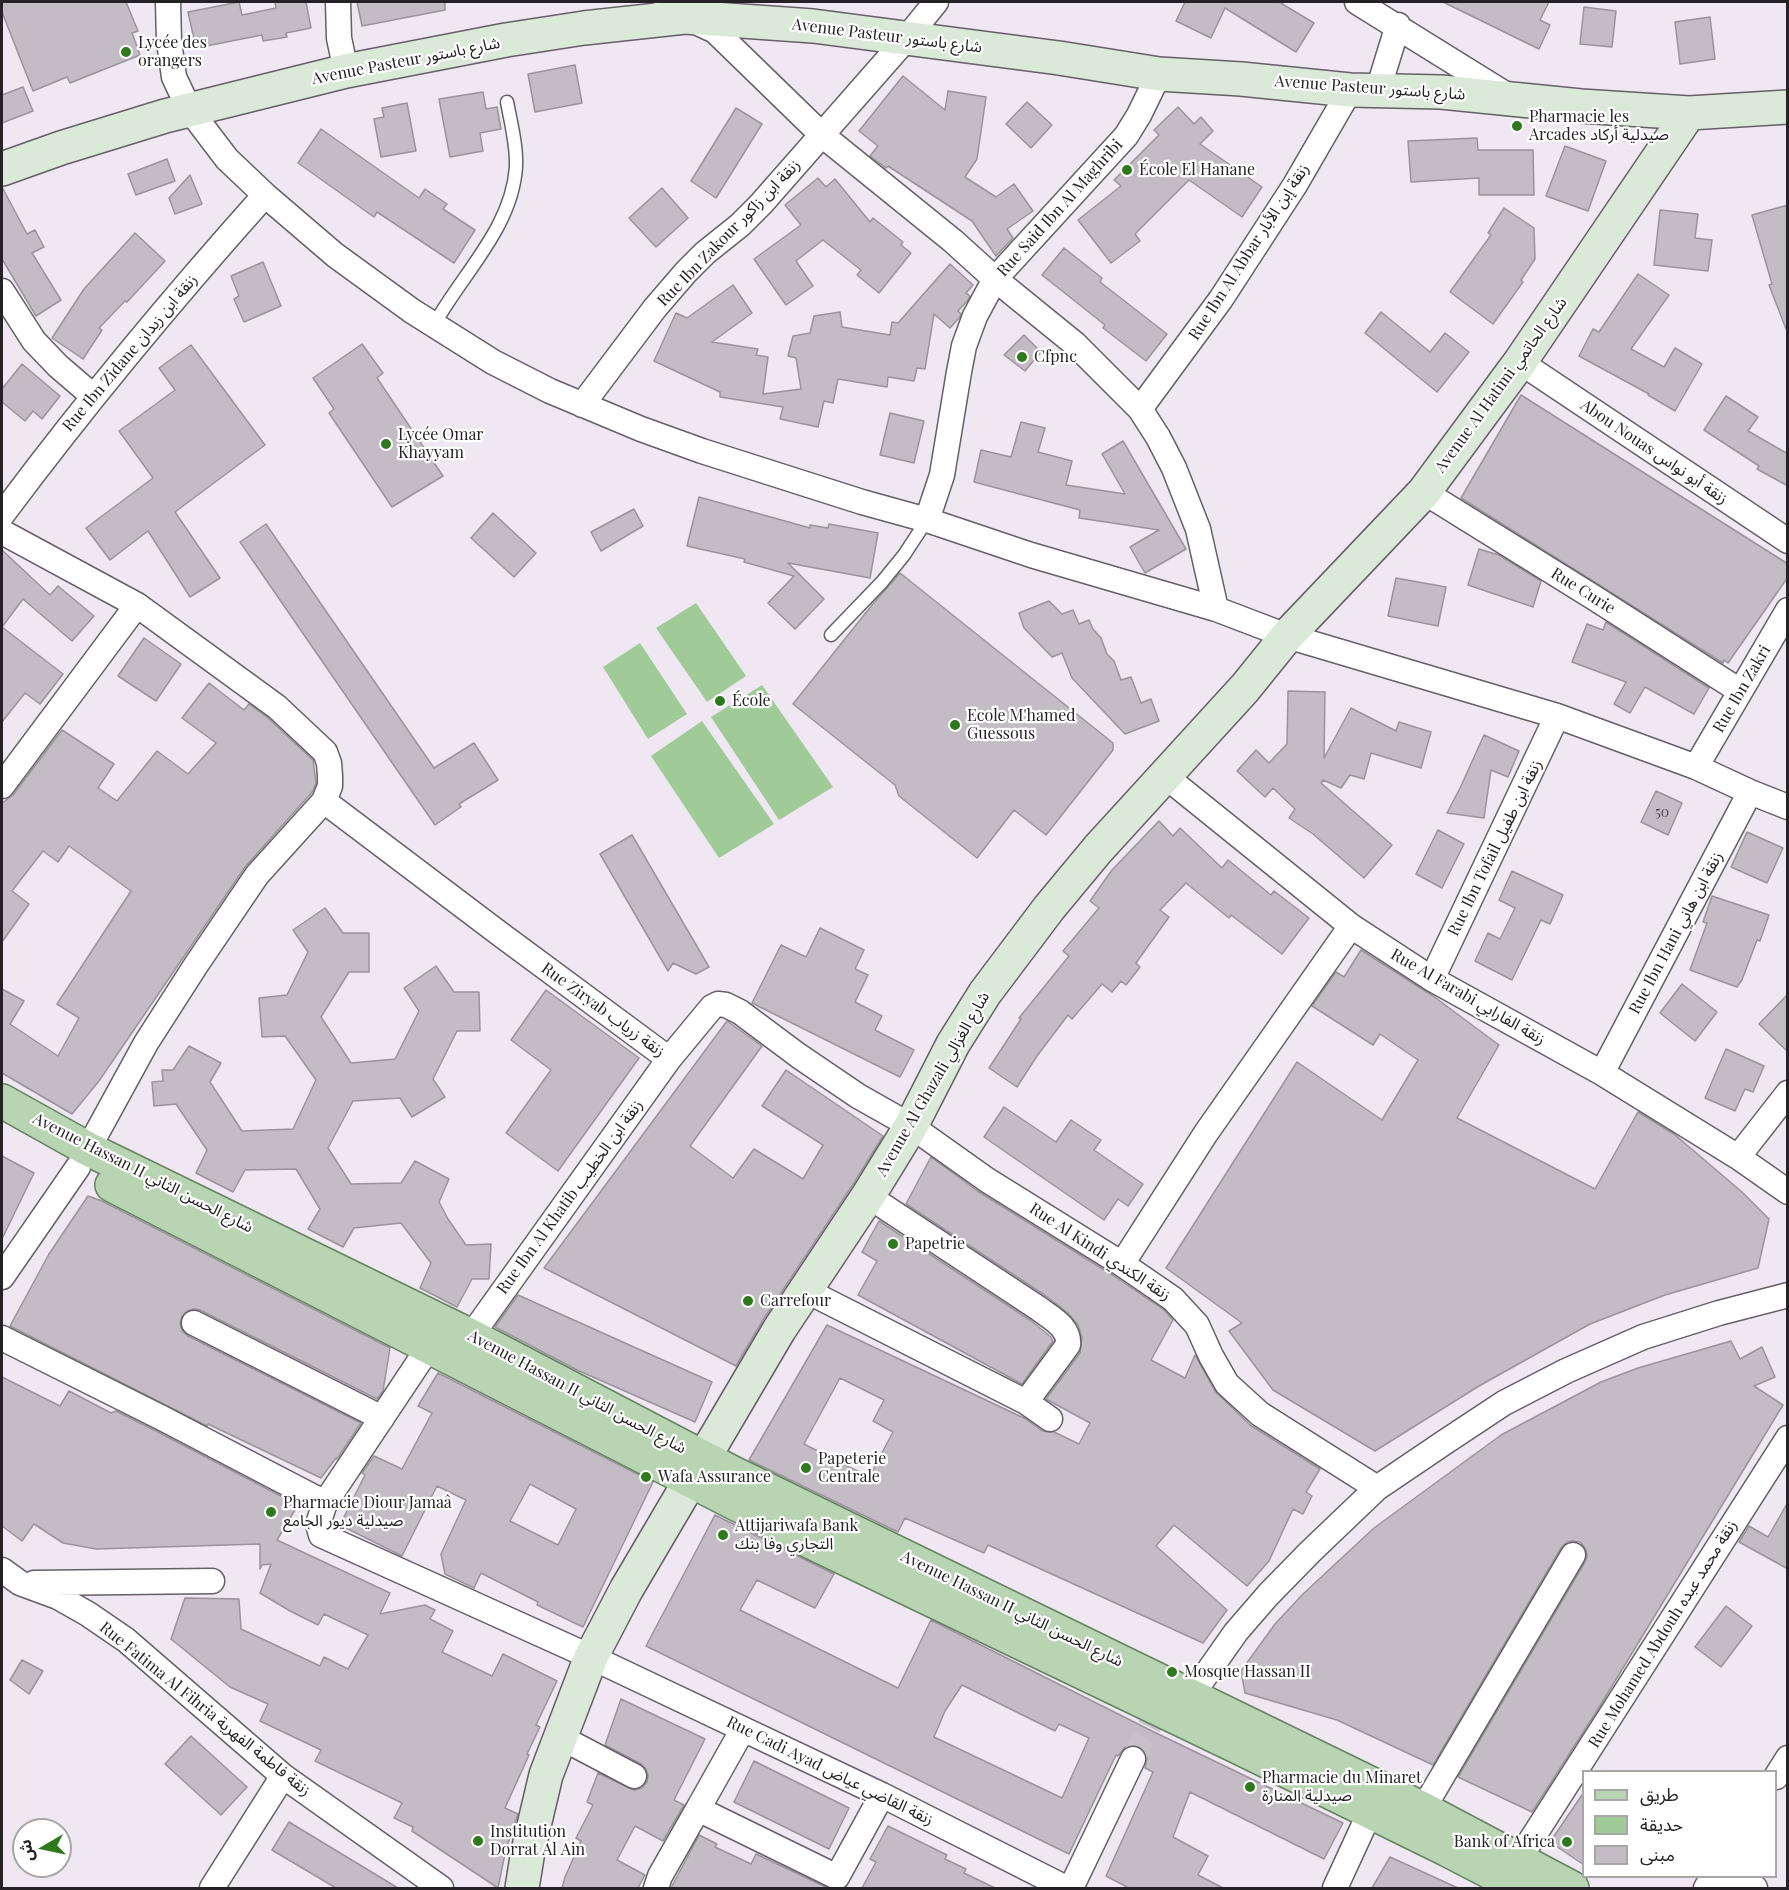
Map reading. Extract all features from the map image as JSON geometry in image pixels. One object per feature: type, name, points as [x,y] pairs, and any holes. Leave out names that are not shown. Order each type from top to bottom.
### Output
[{"type":"main road","name":"Avenue Hassan II شارع الحسن الثاني","points":[[2,1101],[83,1158],[429,1347],[1191,1696],[1423,1809],[1520,1874]]},
{"type":"main road","name":"Avenue Hassan II شارع الحسن الثاني","points":[[2,1126],[83,1158],[471,1336],[698,1469],[823,1548],[1494,1873],[1520,1874],[1572,1888]]},
{"type":"street","points":[[168,2],[168,42],[174,77],[189,109],[227,159],[265,195],[336,255],[434,326],[493,362],[550,391],[702,451],[862,502],[927,520],[1031,555],[1215,609],[1287,636],[1557,716],[1696,767],[1788,807]]},
{"type":"street","points":[[338,2],[339,38],[346,71]]},
{"type":"street","name":"Rue Ibn Zakour زنقة ابن زاكور","points":[[582,405],[655,308],[686,272],[710,248],[740,225],[822,135],[936,2]]},
{"type":"street","points":[[1357,2],[1398,25],[1514,100]]},
{"type":"street","points":[[676,9],[715,31],[822,135],[1075,344],[1140,409],[1174,468],[1198,529],[1215,609]]},
{"type":"street","name":"Avenue Pasteur شارع باستور","points":[[2,169],[71,144],[189,109],[346,71],[676,9],[1059,58],[1159,74],[1364,90],[1441,92],[1514,100],[1689,113],[1788,107]]},
{"type":"street","name":"Rue Ibn Al Abbar زنقة إبن الأبار","points":[[1140,409],[1221,299],[1294,185],[1364,90],[1398,25]]},
{"type":"street","name":"Rue Said Ibn Al Maghribi","points":[[927,520],[942,475],[964,346],[975,316],[995,279],[1126,136],[1159,74]]},
{"type":"street","name":"Avenue Al Hatimi شارع الحاتمي","points":[[1287,636],[1424,492],[1520,362],[1689,113]]},
{"type":"street","name":"Rue Ibn Zidane زنقة ابن زيدان","points":[[2,515],[93,396],[200,268],[265,195]]},
{"type":"street","points":[[2,291],[34,341],[58,366],[93,396]]},
{"type":"street","name":"Abou Nouas زنقة أبو نواس","points":[[1520,362],[1788,541]]},
{"type":"street","name":"Rue Curie","points":[[1424,492],[1740,691]]},
{"type":"street","points":[[2,532],[137,605],[277,707],[325,752],[330,776],[330,786],[324,801],[257,875],[196,965],[146,1043],[83,1158],[2,1277]]},
{"type":"street","points":[[2,786],[137,605]]},
{"type":"street","name":"Rue Ibn Zakri","points":[[1696,767],[1788,610]]},
{"type":"street","name":"Avenue Al Ghazali شارع الغزالي","points":[[522,1888],[528,1851],[546,1775],[591,1657],[626,1590],[779,1330],[868,1196],[911,1126],[953,1044],[1014,952],[1098,849],[1245,688],[1287,636]]},
{"type":"street","name":"Rue Ibn Tofail زنقة ابن طفيل","points":[[1432,980],[1557,716]]},
{"type":"street","name":"Rue Al Farabi زنقة الفارابي","points":[[1164,776],[1351,926],[1432,980],[1602,1073],[1738,1157],[1788,1192]]},
{"type":"street","name":"Rue Ibn Hani زنقة ابن هاني","points":[[1602,1073],[1750,792]]},
{"type":"street","name":"Rue Ziryab زنقة زرياب","points":[[324,801],[669,1059],[712,1007],[718,1004],[726,1005],[740,1012],[858,1096],[911,1126]]},
{"type":"street","points":[[1122,1264],[1206,1133],[1351,926]]},
{"type":"street","name":"Rue Ibn Al Khatib زنقة ابن الخطيب","points":[[471,1336],[669,1059]]},
{"type":"street","points":[[1738,1157],[1788,1093]]},
{"type":"street","name":"Rue Al Kindi زنقة الكندي","points":[[911,1126],[987,1180],[1122,1264],[1173,1299],[1197,1325],[1227,1384],[1245,1401],[1260,1414],[1377,1488]]},
{"type":"street","points":[[868,1196],[1038,1308],[1067,1332],[1068,1345],[1026,1402]]},
{"type":"street","points":[[805,1290],[1026,1402],[1050,1419]]},
{"type":"street","points":[[1191,1696],[1236,1632],[1268,1595],[1377,1488],[1504,1403],[1566,1371],[1643,1337],[1719,1313],[1788,1295]]},
{"type":"street","points":[[194,1323],[382,1418]]},
{"type":"street","points":[[2,1338],[325,1503],[429,1347]]},
{"type":"street","name":"Rue Mohamed Abdouh زنقة محمد عبده","points":[[1584,1770],[1788,1438]]},
{"type":"street","name":"Rue Cadi Ayad زنقة القاضي عياض","points":[[325,1503],[318,1524],[318,1533],[323,1537],[377,1559],[591,1657],[882,1795],[1031,1880],[1069,1888]]},
{"type":"street","points":[[1423,1809],[1573,1555]]},
{"type":"street","points":[[8,1578],[212,1581]]},
{"type":"street","name":"Rue Fatima Al Fihria زنقة فاطمة الفهرية","points":[[8,1578],[58,1597],[126,1640],[283,1776],[441,1888]]},
{"type":"street","points":[[656,1888],[660,1876],[743,1729]]},
{"type":"street","points":[[560,1737],[634,1776]]},
{"type":"street","points":[[1777,1775],[1788,1758]]},
{"type":"street","points":[[1069,1888],[1133,1759]]},
{"type":"street","name":"Rue Mohamed Abdouh زنقة محمد عبده","points":[[1520,1874],[1582,1773]]},
{"type":"street","points":[[212,1888],[283,1776]]},
{"type":"street","points":[[698,1809],[835,1882],[882,1795]]},
{"type":"street","points":[[1335,1888],[1371,1812]]},
{"type":"street","points":[[1730,1878],[1755,1888]]},
{"type":"lane","points":[[434,326],[447,302],[495,232],[510,195],[516,167],[507,102]]},
{"type":"lane","points":[[831,635],[882,582],[904,555],[927,520]]},
{"type":"green space","points":[[696,603],[746,676],[707,702],[656,628]]},
{"type":"green space","points":[[640,643],[687,714],[648,739],[603,667]]},
{"type":"green space","points":[[762,685],[833,787],[779,820],[711,717]]},
{"type":"green space","points":[[702,721],[774,824],[719,858],[651,756]]},
{"type":"building","points":[[2,2],[126,2],[138,31],[132,33],[140,55],[70,83],[67,77],[33,91],[2,12]]},
{"type":"building","points":[[239,2],[242,15],[276,8],[275,2],[306,2],[311,28],[286,33],[287,37],[263,41],[262,35],[196,48],[188,12]]},
{"type":"building","points":[[357,2],[445,2],[445,10],[362,26]]},
{"type":"building","points":[[1185,2],[1279,2],[1314,23],[1296,52],[1225,8],[1211,38],[1176,21]]},
{"type":"building","points":[[1443,2],[1549,2],[1540,20],[1550,25],[1539,49]]},
{"type":"building","points":[[1584,7],[1616,11],[1612,47],[1580,44]]},
{"type":"building","points":[[1710,17],[1715,59],[1680,64],[1675,22]]},
{"type":"building","points":[[575,65],[582,103],[535,112],[528,74]]},
{"type":"building","points":[[903,76],[945,110],[948,91],[986,97],[977,159],[965,177],[996,197],[1014,184],[1033,211],[1007,229],[1013,238],[996,256],[972,221],[870,156],[878,146],[859,131]]},
{"type":"building","points":[[23,87],[33,111],[2,123],[2,95]]},
{"type":"building","points":[[483,92],[486,109],[497,107],[501,129],[480,133],[483,151],[450,157],[439,99]]},
{"type":"building","points":[[1027,102],[1052,125],[1031,148],[1006,124]]},
{"type":"building","points":[[407,103],[416,151],[381,157],[374,119],[384,117],[382,108]]},
{"type":"building","points":[[1178,107],[1194,124],[1201,117],[1213,131],[1200,144],[1262,187],[1242,217],[1189,180],[1135,234],[1140,241],[1111,263],[1078,220],[1121,186],[1114,180],[1159,135],[1154,130]]},
{"type":"building","points":[[736,108],[762,124],[716,198],[691,181]]},
{"type":"building","points":[[321,129],[419,198],[425,189],[447,204],[443,209],[475,230],[454,263],[377,212],[374,217],[298,163]]},
{"type":"building","points":[[1477,138],[1478,150],[1533,150],[1534,195],[1479,195],[1479,178],[1411,182],[1408,141]]},
{"type":"building","points":[[1565,146],[1606,161],[1588,211],[1546,196]]},
{"type":"building","points":[[167,159],[175,181],[136,195],[128,174]]},
{"type":"building","points":[[190,175],[202,204],[175,214],[169,198]]},
{"type":"building","points":[[818,178],[826,187],[835,179],[870,222],[873,218],[903,242],[901,245],[911,253],[879,293],[857,275],[861,270],[823,240],[796,261],[813,286],[786,305],[754,259],[801,225],[785,205]]},
{"type":"building","points":[[2,187],[27,234],[35,230],[44,247],[32,253],[61,300],[36,316],[2,259]]},
{"type":"building","points":[[662,188],[688,218],[656,247],[629,218]]},
{"type":"building","points":[[1788,205],[1788,329],[1786,329],[1769,285],[1772,284],[1752,215]]},
{"type":"building","points":[[1504,208],[1534,228],[1535,259],[1521,280],[1523,282],[1493,324],[1450,292],[1491,235],[1488,233]]},
{"type":"building","points":[[1660,210],[1698,214],[1695,238],[1712,240],[1708,271],[1654,265]]},
{"type":"building","points":[[135,233],[165,261],[99,328],[102,330],[83,359],[52,338],[84,289]]},
{"type":"building","points":[[1064,248],[1102,278],[1100,282],[1167,334],[1146,361],[1103,328],[1105,325],[1042,275]]},
{"type":"building","points":[[263,262],[281,306],[244,322],[234,299],[239,296],[231,276]]},
{"type":"building","points":[[950,264],[973,285],[966,293],[970,296],[968,300],[958,311],[961,314],[960,317],[950,328],[934,314],[925,369],[917,368],[914,381],[888,377],[887,387],[838,379],[833,403],[824,401],[818,427],[780,419],[783,407],[720,397],[720,392],[654,361],[676,313],[687,318],[733,285],[752,313],[712,342],[758,349],[756,355],[768,357],[763,394],[801,389],[796,358],[788,356],[793,336],[810,333],[814,316],[840,312],[842,327],[890,335],[892,322],[898,323]]},
{"type":"building","points":[[1638,274],[1669,295],[1631,349],[1664,367],[1675,348],[1702,364],[1675,411],[1649,394],[1579,356],[1593,329],[1599,332]]},
{"type":"building","points":[[1381,312],[1430,352],[1445,333],[1469,352],[1437,392],[1365,333]]},
{"type":"building","name":"Cfpnc","points":[[1024,335],[1041,352],[1025,371],[1004,355]]},
{"type":"building","name":"Lycée Omar Khayyam","points":[[362,344],[383,373],[377,378],[443,476],[392,507],[329,413],[334,409],[313,378]]},
{"type":"building","points":[[191,345],[265,445],[175,512],[220,578],[190,597],[148,531],[110,560],[86,528],[153,478],[119,431],[175,390],[159,368]]},
{"type":"building","points":[[22,364],[60,396],[42,419],[33,411],[25,421],[2,402],[2,389]]},
{"type":"building","points":[[1521,395],[1788,564],[1788,577],[1728,663],[1724,660],[1723,663],[1461,498]]},
{"type":"building","points":[[1726,396],[1758,417],[1748,431],[1788,454],[1788,486],[1757,469],[1759,466],[1704,430]]},
{"type":"building","points":[[890,413],[924,421],[914,463],[880,455]]},
{"type":"building","points":[[1021,422],[1045,428],[1038,452],[1072,461],[1066,485],[1125,494],[1102,454],[1123,441],[1186,549],[1145,573],[1130,547],[1159,530],[1079,518],[1080,510],[974,482],[981,450],[1011,457]]},
{"type":"building","points":[[699,497],[810,528],[810,525],[828,528],[829,524],[878,533],[870,578],[788,563],[824,599],[795,629],[768,603],[794,576],[744,562],[745,559],[687,546]]},
{"type":"building","points":[[634,509],[643,526],[601,551],[591,532]]},
{"type":"building","points":[[493,513],[536,553],[514,577],[471,538]]},
{"type":"building","points":[[266,524],[434,768],[474,743],[498,780],[459,804],[461,807],[435,825],[240,542]]},
{"type":"building","points":[[1479,549],[1499,555],[1541,581],[1533,607],[1468,585]]},
{"type":"building","points":[[2,550],[50,595],[58,586],[94,616],[72,641],[23,599],[2,627]]},
{"type":"building","name":"Ecole M'hamed Guessous","points":[[900,573],[1113,743],[1113,750],[1046,835],[1014,810],[977,858],[899,796],[895,785],[793,704]]},
{"type":"building","points":[[1396,578],[1446,587],[1438,626],[1388,616]]},
{"type":"building","points":[[1049,601],[1062,614],[1073,610],[1079,624],[1089,620],[1101,638],[1107,654],[1114,661],[1121,680],[1131,677],[1141,703],[1151,699],[1159,721],[1125,734],[1072,678],[1062,653],[1052,657],[1024,628],[1019,613]]},
{"type":"building","points":[[1606,622],[1709,688],[1694,714],[1645,687],[1630,713],[1614,704],[1626,682],[1572,662],[1587,624],[1603,630]]},
{"type":"building","points":[[2,627],[63,674],[40,704],[25,693],[2,722]]},
{"type":"building","points":[[144,638],[181,664],[156,701],[118,676]]},
{"type":"building","points":[[209,683],[244,710],[249,704],[268,718],[313,760],[316,783],[313,791],[245,867],[99,1081],[72,1114],[2,1073],[2,989],[24,1001],[10,1024],[58,1056],[79,1018],[57,1004],[131,891],[69,846],[58,862],[43,851],[12,891],[29,904],[2,942],[2,803],[13,795],[62,730],[114,764],[98,788],[117,801],[157,751],[188,774],[216,743],[182,718]]},
{"type":"building","points":[[1288,691],[1325,692],[1324,758],[1351,708],[1396,731],[1399,722],[1431,732],[1421,768],[1371,753],[1364,779],[1350,775],[1341,788],[1323,780],[1321,783],[1392,845],[1364,878],[1313,834],[1289,818],[1295,809],[1273,788],[1265,797],[1237,771],[1256,750],[1269,763],[1287,744]]},
{"type":"building","points":[[1484,735],[1519,751],[1508,777],[1491,770],[1484,818],[1447,813],[1461,786]]},
{"type":"building","points":[[1656,791],[1682,803],[1668,835],[1641,822]]},
{"type":"building","points":[[1159,821],[1173,836],[1180,828],[1222,868],[1228,860],[1271,895],[1274,891],[1309,918],[1282,954],[1231,915],[1229,918],[1186,883],[1160,910],[1169,917],[1136,963],[1140,967],[1126,985],[1121,981],[1112,992],[1102,984],[1072,1019],[1068,1015],[1017,1087],[989,1068],[1021,1019],[1019,1018],[1069,956],[1063,951],[1099,908],[1090,901],[1112,870]]},
{"type":"building","points":[[1438,830],[1464,844],[1442,888],[1416,874]]},
{"type":"building","points":[[1747,832],[1783,848],[1767,883],[1731,867]]},
{"type":"building","points":[[632,835],[709,967],[696,974],[673,963],[668,971],[600,854]]},
{"type":"building","points":[[1512,871],[1563,895],[1550,924],[1541,920],[1512,980],[1475,961],[1488,933],[1500,939],[1515,908],[1499,900]]},
{"type":"building","points":[[1712,896],[1769,915],[1760,941],[1757,940],[1742,980],[1737,987],[1690,970],[1707,923],[1703,922]]},
{"type":"building","points":[[325,908],[343,933],[369,933],[369,972],[349,972],[321,1017],[351,1063],[395,1059],[419,1011],[404,988],[436,966],[454,992],[479,992],[480,1031],[457,1031],[433,1079],[445,1097],[412,1117],[400,1098],[353,1101],[328,1148],[351,1184],[401,1183],[415,1161],[449,1179],[439,1202],[448,1219],[466,1245],[491,1244],[489,1279],[472,1279],[457,1307],[420,1288],[431,1263],[401,1223],[354,1228],[343,1247],[308,1229],[320,1209],[296,1169],[245,1170],[233,1192],[196,1173],[207,1150],[176,1104],[154,1106],[152,1082],[163,1081],[162,1070],[173,1070],[189,1046],[221,1063],[210,1082],[242,1131],[293,1129],[316,1080],[285,1036],[262,1037],[259,998],[287,995],[308,952],[293,930]]},
{"type":"building","points":[[820,928],[864,950],[855,969],[868,975],[855,1002],[882,1016],[875,1030],[914,1050],[900,1077],[752,1003],[781,945],[806,957]]},
{"type":"building","points":[[1361,950],[1433,996],[1499,1045],[1457,1118],[1595,1189],[1638,1112],[1674,1134],[1742,1192],[1769,1219],[1758,1268],[1665,1295],[1590,1324],[1479,1386],[1375,1451],[1273,1390],[1229,1331],[1242,1323],[1166,1268],[1297,1062],[1382,1120],[1418,1060],[1380,1034],[1373,1045],[1312,1006],[1336,972],[1344,977]]},
{"type":"building","points":[[1682,984],[1717,1012],[1695,1041],[1660,1013]]},
{"type":"building","points":[[546,990],[639,1058],[558,1171],[506,1133],[551,1070],[511,1040]]},
{"type":"building","points":[[1788,994],[1788,1052],[1759,1024]]},
{"type":"building","points":[[727,1021],[762,1046],[690,1146],[733,1178],[754,1149],[803,1179],[823,1145],[762,1106],[786,1070],[883,1136],[763,1320],[736,1366],[544,1268]]},
{"type":"building","points":[[1726,1049],[1764,1066],[1753,1092],[1745,1089],[1735,1111],[1705,1098]]},
{"type":"building","points":[[1004,1107],[1056,1142],[1071,1120],[1101,1140],[1094,1150],[1143,1184],[1128,1206],[1118,1199],[1104,1220],[984,1137]]},
{"type":"building","points":[[2,1156],[34,1173],[2,1239]]},
{"type":"building","points":[[931,1157],[979,1192],[1164,1310],[1173,1320],[1151,1360],[1185,1378],[1195,1355],[1215,1391],[1250,1425],[1320,1469],[1306,1492],[1312,1496],[1303,1514],[1293,1509],[1269,1561],[1247,1586],[1174,1525],[1156,1546],[1227,1610],[1203,1643],[988,1545],[984,1553],[905,1518],[898,1532],[749,1460],[827,1325],[1026,1419],[1042,1431],[1054,1432],[1079,1444],[1090,1423],[1046,1399],[1080,1353],[1082,1338],[1078,1325],[1068,1313],[1046,1296],[906,1204]],"holes":[[[840,1378],[884,1400],[873,1421],[893,1432],[869,1477],[804,1444]]]},
{"type":"building","points":[[88,1196],[102,1201],[390,1348],[383,1391],[377,1399],[200,1310],[187,1311],[182,1316],[180,1324],[182,1331],[188,1336],[361,1423],[321,1478],[208,1424],[207,1426],[10,1326],[49,1254]]},
{"type":"building","points":[[879,1221],[1030,1320],[1051,1337],[1053,1341],[1022,1384],[858,1295],[877,1261],[862,1252]]},
{"type":"building","points":[[518,1295],[712,1382],[695,1422],[577,1370],[495,1327]]},
{"type":"building","points":[[1731,1341],[1740,1359],[1762,1347],[1775,1377],[1754,1386],[1783,1405],[1598,1709],[1532,1812],[1458,1777],[1585,1562],[1586,1549],[1580,1542],[1567,1542],[1561,1548],[1433,1765],[1337,1720],[1245,1693],[1241,1671],[1275,1624],[1303,1594],[1374,1528],[1501,1435],[1601,1382],[1638,1368]]},
{"type":"building","points":[[438,1373],[653,1482],[583,1627],[537,1605],[538,1602],[481,1573],[474,1588],[445,1574],[441,1554],[466,1500],[437,1486],[402,1556],[340,1525],[365,1475],[362,1473],[374,1456],[402,1469],[432,1413],[418,1406]],"holes":[[[530,1484],[576,1509],[558,1545],[510,1521]]]},
{"type":"building","points":[[2,1377],[60,1406],[69,1391],[111,1413],[116,1411],[298,1505],[277,1540],[390,1593],[380,1614],[425,1605],[435,1610],[430,1619],[453,1631],[442,1652],[492,1676],[503,1654],[557,1681],[536,1725],[540,1727],[505,1808],[518,1814],[506,1849],[498,1888],[412,1831],[413,1827],[394,1818],[402,1803],[315,1761],[321,1750],[260,1721],[268,1704],[230,1687],[171,1639],[185,1598],[239,1599],[241,1629],[320,1666],[324,1657],[348,1669],[368,1635],[324,1614],[318,1625],[260,1593],[271,1564],[262,1565],[260,1569],[260,1544],[96,1549],[63,1543],[34,1524],[22,1541],[2,1526]]},
{"type":"building","points":[[1788,1502],[1788,1569],[1739,1542],[1749,1526],[1768,1537]]},
{"type":"building","points":[[715,1515],[834,1574],[815,1608],[757,1580],[740,1610],[898,1688],[931,1620],[1152,1731],[1343,1823],[1324,1859],[1190,1792],[1173,1837],[1208,1856],[1198,1875],[1223,1888],[1129,1888],[1106,1876],[1153,1772],[1145,1768],[1147,1757],[1140,1746],[1125,1747],[1118,1756],[1116,1755],[1069,1854],[646,1646]],"holes":[[[962,1685],[1055,1731],[1059,1724],[1089,1738],[1062,1798],[934,1737],[945,1711]]]},
{"type":"building","points":[[1726,1606],[1752,1626],[1721,1667],[1695,1647]]},
{"type":"building","points":[[22,1660],[43,1671],[29,1694],[10,1680]]},
{"type":"building","points":[[621,1699],[705,1739],[674,1800],[684,1805],[663,1841],[635,1826],[617,1860],[645,1875],[638,1888],[562,1888],[581,1841],[576,1838],[593,1805],[587,1802],[598,1773],[634,1790],[642,1788],[647,1782],[646,1769],[641,1764],[605,1745]]},
{"type":"building","points":[[191,1736],[247,1787],[221,1815],[165,1764]]},
{"type":"building","points":[[754,1761],[849,1808],[829,1849],[734,1802]]},
{"type":"building","points":[[1582,1795],[1582,1864],[1550,1842]]},
{"type":"building","points":[[289,1822],[398,1888],[336,1888],[272,1850]]},
{"type":"building","points":[[888,1826],[947,1855],[945,1859],[966,1869],[964,1873],[995,1888],[862,1888],[876,1862],[870,1859]]},
{"type":"building","points":[[699,1835],[717,1844],[715,1847],[751,1864],[756,1854],[828,1888],[671,1888]]},
{"type":"building","points":[[1390,1857],[1458,1888],[1372,1888]]},
{"type":"tunnel","points":[[1133,1759],[1158,1709]]},
{"type":"place","name":"Lycée des orangers","points":[[126,52]]},
{"type":"place","name":"Pharmacie les Arcades صيدلية أركاد","points":[[1517,126]]},
{"type":"place","name":"École El Hanane","points":[[1127,170]]},
{"type":"place","name":"Cfpnc","points":[[1022,357]]},
{"type":"place","name":"Lycée Omar Khayyam","points":[[386,444]]},
{"type":"place","name":"École","points":[[720,701]]},
{"type":"place","name":"Ecole M'hamed Guessous","points":[[955,725]]},
{"type":"place","name":"Papetrie","points":[[893,1244]]},
{"type":"place","name":"Carrefour","points":[[748,1301]]},
{"type":"place","name":"Papeterie Centrale","points":[[806,1468]]},
{"type":"place","name":"Wafa Assurance","points":[[646,1477]]},
{"type":"place","name":"Pharmacie Diour Jamaâ صيدلية ديور الجامع","points":[[271,1512]]},
{"type":"place","name":"Attijariwafa Bank التجاري وفا بنك","points":[[723,1535]]},
{"type":"place","name":"Mosque Hassan II","points":[[1172,1672]]},
{"type":"place","name":"Pharmacie du Minaret صيدلية المنارة","points":[[1250,1787]]},
{"type":"place","name":"Institution Dorrat Al Ain","points":[[478,1841]]},
{"type":"place","name":"Bank of Africa","points":[[1567,1842]]}]
